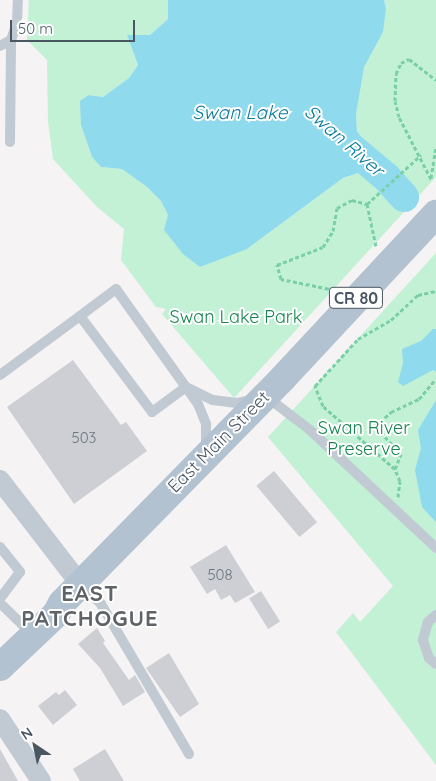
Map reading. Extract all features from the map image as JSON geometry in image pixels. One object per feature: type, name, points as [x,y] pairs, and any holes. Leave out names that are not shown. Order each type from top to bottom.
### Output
[{"type":"main road","name":"East Main Street","points":[[0,667],[34,636],[81,585],[265,396],[436,214]]},
{"type":"street","points":[[0,480],[81,585]]},
{"type":"street","points":[[0,719],[41,781]]},
{"type":"lane","points":[[10,142],[11,40],[17,23],[18,0]]},
{"type":"lane","points":[[0,46],[11,40]]},
{"type":"lane","points":[[0,375],[116,289],[198,404],[206,424],[206,444],[200,462]]},
{"type":"lane","points":[[80,316],[152,412],[186,388]]},
{"type":"lane","points":[[186,388],[225,403],[246,402],[265,396],[310,430],[436,548]]},
{"type":"lane","points":[[0,546],[20,572],[0,599]]},
{"type":"lane","points":[[81,585],[102,604],[189,754]]},
{"type":"lane","points":[[0,603],[34,636]]},
{"type":"lane","points":[[436,615],[428,622],[423,640],[429,658],[436,664]]},
{"type":"path","points":[[436,80],[409,58],[401,63],[396,74],[395,101],[399,117],[421,155],[431,179],[436,147]]},
{"type":"path","points":[[367,204],[421,155]]},
{"type":"path","points":[[336,290],[280,279],[277,264],[323,247],[333,231],[336,208],[343,203],[361,200],[367,204],[376,246]]},
{"type":"path","points":[[396,510],[400,481],[395,469],[323,406],[315,386],[358,339],[391,320],[418,295],[436,292]]},
{"type":"path","points":[[395,469],[402,454],[383,435],[380,422],[386,415],[419,398],[436,379]]},
{"type":"green space","name":"Swan Lake Park","points":[[29,0],[168,0],[168,19],[150,35],[127,35],[138,65],[129,78],[103,97],[89,95],[81,125],[92,157],[101,167],[122,169],[147,187],[161,201],[168,215],[247,249],[343,178],[370,170],[370,175],[373,174],[379,160],[374,157],[357,131],[356,114],[362,66],[386,8],[384,0],[436,0],[436,177],[234,398],[162,314],[166,309],[156,307],[121,260],[124,229],[97,207],[53,159],[48,122],[47,60],[27,40]]},
{"type":"green space","name":"Swan River Preserve","points":[[436,253],[436,765],[336,632],[353,613],[360,622],[393,586],[268,437]]},
{"type":"water","name":"Swan Lake","points":[[168,0],[384,0],[386,8],[383,32],[364,67],[356,114],[357,131],[374,157],[374,168],[343,178],[247,249],[200,267],[183,254],[164,230],[168,215],[161,201],[147,187],[122,169],[101,167],[92,157],[81,125],[80,101],[89,95],[103,97],[129,78],[138,65],[127,35],[150,35],[168,19]]},
{"type":"water","points":[[433,329],[436,329],[436,372],[433,370],[403,386],[398,382],[403,363],[402,349],[421,341]]},
{"type":"water","points":[[436,400],[436,522],[422,507],[415,470],[421,448],[418,430]]},
{"type":"building","points":[[73,360],[121,425],[126,422],[147,451],[74,504],[7,407]]},
{"type":"building","points":[[274,471],[317,522],[299,537],[256,486]]},
{"type":"building","points":[[226,545],[255,592],[235,603],[230,595],[221,600],[215,589],[207,594],[190,567]]},
{"type":"building","points":[[261,591],[280,622],[268,629],[249,598]]},
{"type":"building","points":[[97,628],[105,641],[103,643],[129,680],[135,675],[145,692],[123,706],[100,668],[78,644]]},
{"type":"building","points":[[169,653],[199,704],[180,717],[146,668]]},
{"type":"building","points":[[65,690],[77,705],[53,725],[38,706],[56,692],[59,695]]},
{"type":"building","points":[[0,749],[18,781],[0,781]]},
{"type":"building","points":[[105,749],[124,781],[80,781],[73,769]]},
{"type":"waterway","name":"Swan River","points":[[343,141],[386,177],[404,197]]},
{"type":"district","name":"EAST PATCHOGUE","points":[[90,606]]}]
